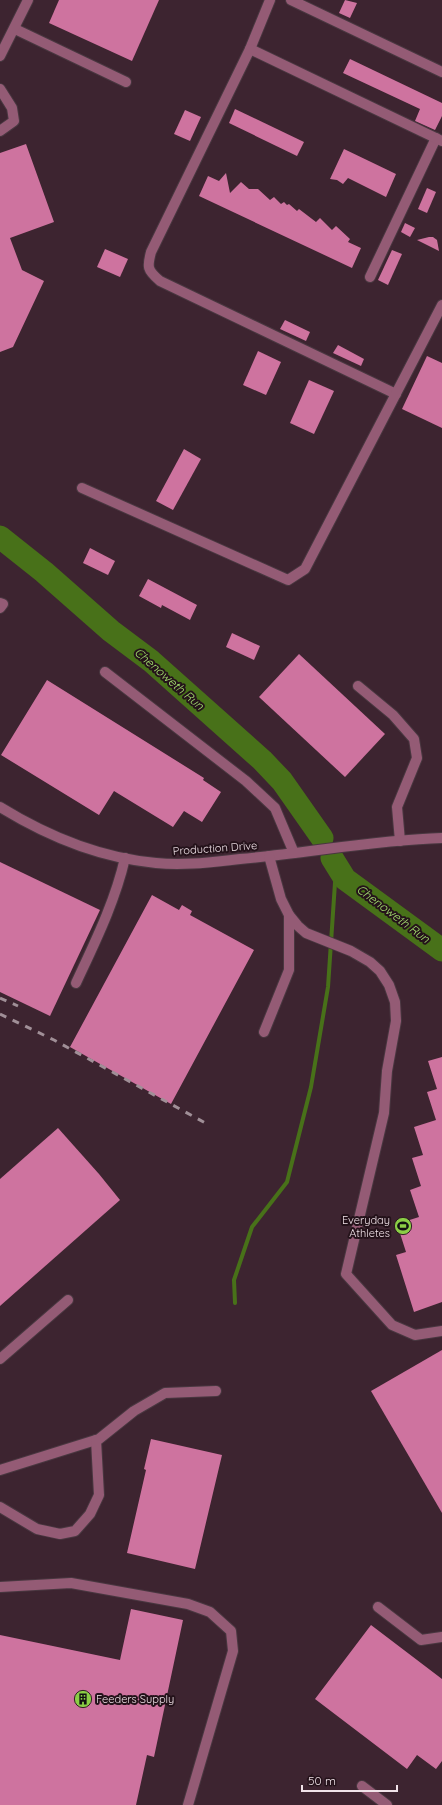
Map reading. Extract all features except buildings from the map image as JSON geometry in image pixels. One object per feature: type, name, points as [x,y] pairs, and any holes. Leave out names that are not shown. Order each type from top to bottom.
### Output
[{"type":"street","points":[[0,56],[15,29],[28,0]]},
{"type":"street","points":[[270,0],[250,49],[152,252],[148,264],[151,274],[160,281],[396,394]]},
{"type":"street","points":[[291,0],[442,72]]},
{"type":"street","points":[[15,29],[126,82]]},
{"type":"street","points":[[250,49],[439,140],[370,277]]},
{"type":"street","points":[[0,89],[12,108],[14,121],[0,132]]},
{"type":"street","points":[[82,488],[288,580],[306,569],[442,305]]},
{"type":"street","points":[[0,603],[2,604],[0,608]]},
{"type":"street","points":[[105,672],[246,782],[275,808],[294,853]]},
{"type":"street","points":[[358,686],[393,715],[414,739],[417,758],[396,807],[400,841]]},
{"type":"street","name":"Production Drive","points":[[0,807],[53,835],[91,850],[125,858],[157,863],[178,864],[442,838]]},
{"type":"street","points":[[269,856],[281,899],[289,916],[306,933],[370,962],[380,971],[390,985],[395,1002],[396,1021],[387,1070],[384,1113],[346,1274],[392,1325],[415,1335],[442,1331]]},
{"type":"street","points":[[76,983],[107,917],[120,883],[125,858]]},
{"type":"street","points":[[264,1032],[289,970],[289,916]]},
{"type":"street","points":[[0,1359],[68,1300]]},
{"type":"street","points":[[0,1470],[96,1440],[134,1411],[165,1393],[216,1391]]},
{"type":"street","points":[[0,1507],[37,1528],[60,1534],[75,1531],[90,1514],[99,1495],[96,1440]]},
{"type":"street","points":[[0,1587],[71,1583],[180,1603],[210,1612],[231,1631],[233,1651],[188,1805]]},
{"type":"street","points":[[378,1607],[421,1640],[442,1637]]},
{"type":"street","points":[[362,1786],[387,1805]]},
{"type":"shaded area","points":[[0,0],[442,0],[442,1805],[0,1805]]},
{"type":"waterway","name":"Chenoweth Run","points":[[0,537],[44,572],[111,631],[151,661],[262,760],[282,781],[322,838]]},
{"type":"waterway","name":"Chenoweth Run","points":[[332,858],[345,879],[442,950]]},
{"type":"waterway","points":[[235,1303],[234,1280],[252,1227],[287,1182],[311,1087],[328,987],[336,868]]},
{"type":"railway","points":[[0,998],[18,1006]]},
{"type":"railway","points":[[0,1014],[54,1040],[209,1125]]},
{"type":"place","name":"Everyday Athletes","points":[[403,1226]]},
{"type":"place","name":"Feeders Supply","points":[[83,1699]]}]
